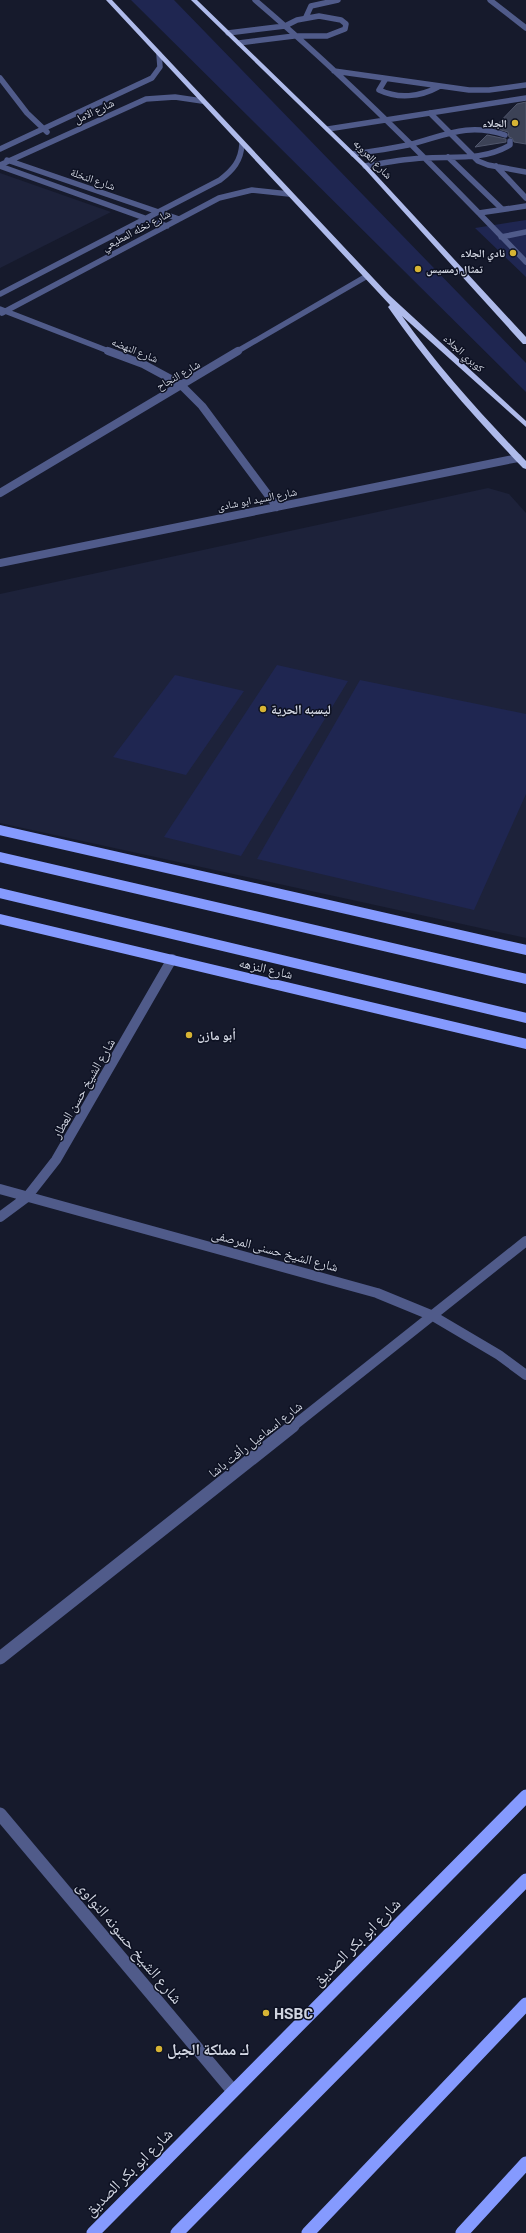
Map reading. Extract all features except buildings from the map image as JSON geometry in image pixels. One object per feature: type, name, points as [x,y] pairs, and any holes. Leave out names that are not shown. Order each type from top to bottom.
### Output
[{"type":"highway","points":[[109,0],[386,297],[404,327],[422,350],[526,466]]},
{"type":"highway","name":"شارع العروبه","points":[[194,0],[365,166],[526,342]]},
{"type":"highway","name":"كوبري الجلاء","points":[[386,297],[526,425]]},
{"type":"main road","points":[[0,830],[526,950]]},
{"type":"main road","points":[[0,857],[526,979]]},
{"type":"main road","points":[[0,893],[526,1018]]},
{"type":"main road","name":"شارع النزهه","points":[[0,919],[526,1044]]},
{"type":"main road","name":"شارع ابو بكر الصديق","points":[[93,2233],[526,1796]]},
{"type":"main road","points":[[176,2233],[526,1880]]},
{"type":"main road","points":[[308,2233],[526,2004]]},
{"type":"main road","points":[[462,2233],[526,2163]]},
{"type":"street","points":[[256,1],[267,0]]},
{"type":"street","points":[[306,17],[311,6],[338,0]]},
{"type":"street","points":[[490,0],[526,28]]},
{"type":"street","points":[[256,1],[296,35],[410,144],[526,262]]},
{"type":"street","points":[[228,34],[285,26],[306,17],[318,16],[341,20],[346,24],[346,29],[329,36],[296,35],[239,43]]},
{"type":"street","name":"شارع الامل","points":[[0,149],[152,78],[160,70],[162,62],[159,54]]},
{"type":"street","points":[[334,71],[438,87],[479,90],[526,85]]},
{"type":"street","points":[[0,78],[43,130],[56,139]]},
{"type":"street","points":[[385,80],[379,90],[385,93],[421,95],[438,87]]},
{"type":"street","name":"شارع الامل","points":[[0,166],[56,139],[146,100],[175,97],[202,101]]},
{"type":"street","points":[[328,130],[526,98]]},
{"type":"street","points":[[430,113],[474,157],[482,163],[526,172]]},
{"type":"street","points":[[353,154],[410,144],[447,131],[480,128],[493,129],[505,135]]},
{"type":"street","points":[[365,166],[423,158],[474,157],[503,150],[510,145],[510,141]]},
{"type":"street","name":"شارع نخله المطيعي","points":[[0,294],[220,180],[235,168],[242,156],[242,144]]},
{"type":"street","points":[[448,157],[502,209]]},
{"type":"street","name":"شارع النخلة","points":[[0,158],[179,219]]},
{"type":"street","name":"شارع النخلة","points":[[0,166],[166,226]]},
{"type":"street","points":[[496,166],[526,198]]},
{"type":"street","name":"شارع نخله المطيعي","points":[[2,311],[219,198],[234,193],[252,190],[289,194]]},
{"type":"street","points":[[479,213],[526,206]]},
{"type":"street","points":[[500,237],[526,232]]},
{"type":"street","name":"شارع النجاح","points":[[0,493],[180,384],[367,276]]},
{"type":"street","name":"شارع النهضه","points":[[2,311],[143,364],[180,384],[202,406],[277,507]]},
{"type":"street","name":"شارع السيد ابو شادى","points":[[0,563],[518,458]]},
{"type":"street","name":"شارع الشيخ حسن العطار","points":[[0,1217],[28,1197],[56,1160],[172,960]]},
{"type":"street","name":"شارع الشيخ حسنى المرصفى","points":[[0,1189],[378,1293],[433,1316],[499,1355],[526,1375]]},
{"type":"street","name":"شارع اسماعيل رأفت باشا","points":[[0,1658],[526,1241]]},
{"type":"street","name":"شارع الشيخ حسونه النواوى","points":[[0,1814],[233,2091]]},
{"type":"shaded area","points":[[131,0],[174,0],[526,363],[526,392]]},
{"type":"shaded area","points":[[0,173],[111,212],[0,268]]},
{"type":"shaded area","name":"نادي الجلاء","points":[[526,220],[526,277],[475,228]]},
{"type":"shaded area","name":"ليسبه الحرية","points":[[488,488],[509,494],[526,513],[526,938],[0,823],[0,594]]},
{"type":"shaded area","points":[[277,665],[348,681],[241,856],[164,837]]},
{"type":"shaded area","points":[[175,675],[244,691],[186,775],[113,757]]},
{"type":"shaded area","points":[[360,680],[526,714],[526,794],[474,910],[257,859]]},
{"type":"place","name":"الجلاء","points":[[515,123]]},
{"type":"place","name":"نادي الجلاء","points":[[513,253]]},
{"type":"place","name":"تمثال رمسيس","points":[[418,269]]},
{"type":"place","name":"ليسبه الحرية","points":[[263,709]]},
{"type":"place","name":"أبو مازن","points":[[189,1035]]},
{"type":"place","name":"HSBC","points":[[266,2013]]},
{"type":"place","name":"ك مملكة الجبل","points":[[159,2049]]}]
